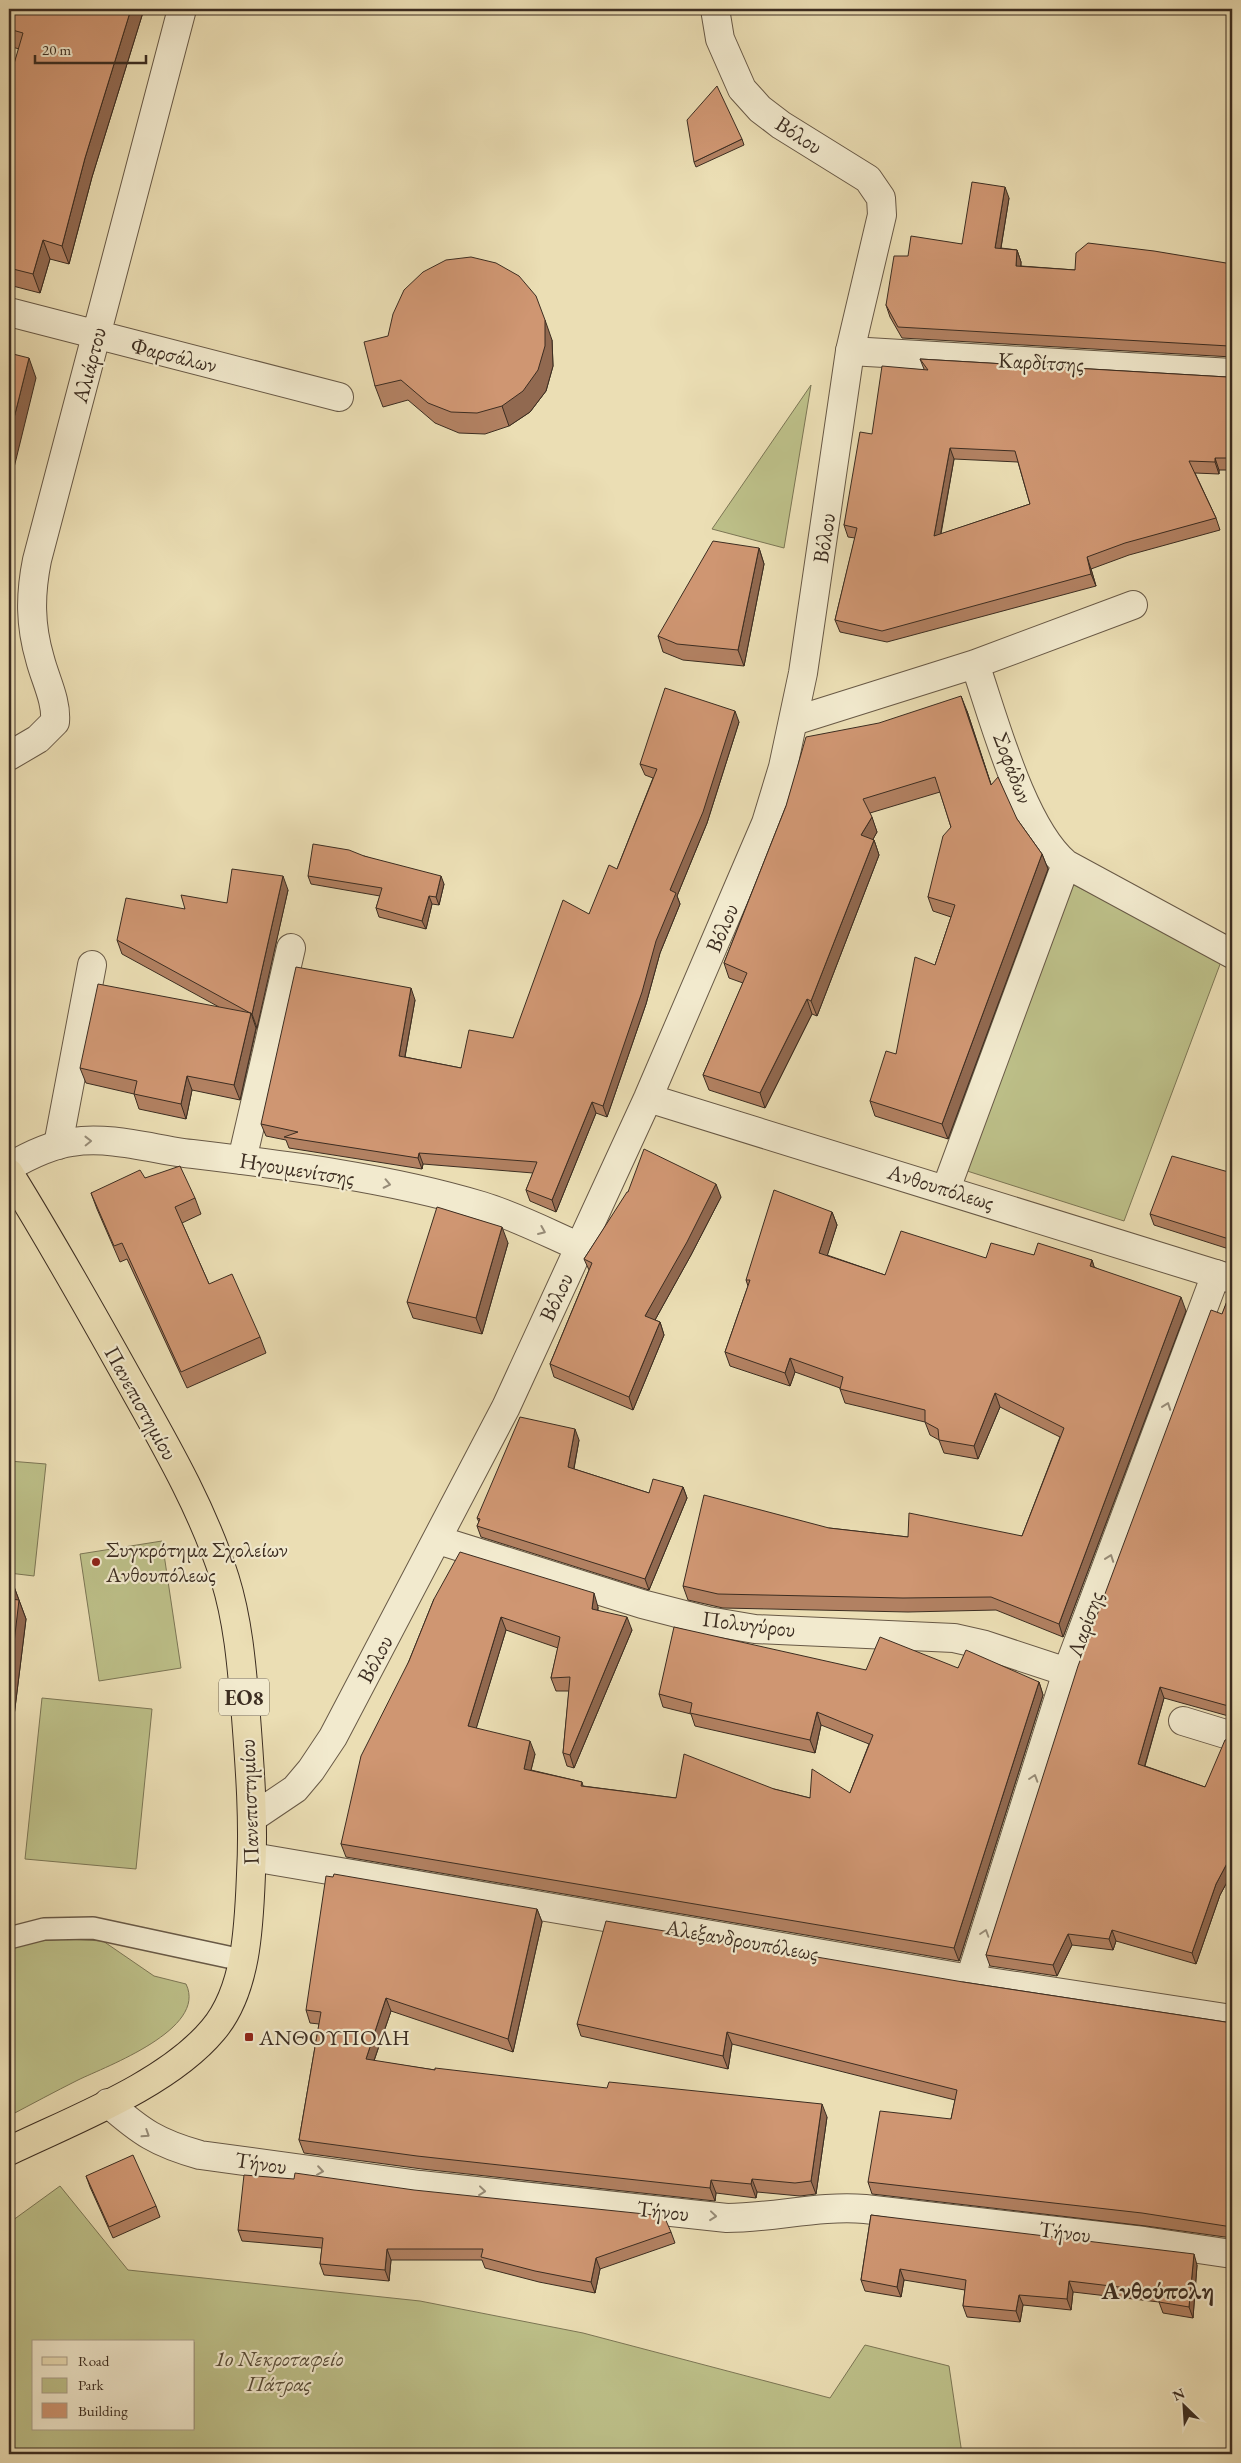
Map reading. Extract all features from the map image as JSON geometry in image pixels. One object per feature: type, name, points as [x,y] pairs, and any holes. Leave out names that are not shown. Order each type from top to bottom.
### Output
[{"type":"main road","name":"Πανεπιστημίου","points":[[9,1173],[100,1328],[175,1464],[206,1529],[225,1578],[240,1646],[252,1818],[252,1857],[242,1960],[228,2008],[207,2037],[158,2077],[9,2151]]},
{"type":"street","name":"Αλιάρτου","points":[[9,756],[38,739],[55,722],[55,710],[35,641],[31,616],[31,589],[36,560],[97,336],[182,9]]},
{"type":"street","name":"Βόλου","points":[[252,1818],[295,1789],[311,1770],[358,1692],[506,1408],[648,1098],[766,822],[794,721],[821,557],[850,351],[882,215],[881,198],[868,179],[781,125],[760,109],[742,89],[720,38],[715,9]]},
{"type":"street","name":"Φαρσάλων","points":[[9,312],[339,397]]},
{"type":"street","name":"Καρδίτσης","points":[[850,351],[1232,373]]},
{"type":"street","points":[[794,721],[975,664],[1133,605]]},
{"type":"street","name":"Σοφάδων","points":[[975,664],[1020,792],[1051,850],[1066,864],[1232,954]]},
{"type":"street","points":[[946,1189],[1066,864]]},
{"type":"street","points":[[242,1160],[290,948]]},
{"type":"street","points":[[58,1145],[92,965]]},
{"type":"street","name":"Ανθουπόλεως","points":[[648,1098],[1224,1276]]},
{"type":"street","name":"Ηγουμενίτσης","points":[[9,1167],[58,1145],[73,1142],[101,1141],[242,1160],[379,1182],[456,1200],[483,1207],[580,1247]]},
{"type":"street","name":"Λαρίσης","points":[[970,1979],[1068,1672],[1224,1276]]},
{"type":"street","name":"Πολυγύρου","points":[[438,1540],[642,1604],[708,1622],[755,1629],[954,1638],[985,1645],[1068,1672]]},
{"type":"street","points":[[1183,1720],[1232,1736]]},
{"type":"street","name":"Αλεξανδρουπόλεως","points":[[252,1857],[970,1979],[1230,2014]]},
{"type":"street","name":"Τήνου","points":[[108,2103],[151,2138],[185,2151],[420,2185],[727,2218],[748,2218],[846,2208],[865,2209],[1144,2241],[1232,2254]]},
{"type":"lane","points":[[9,1938],[44,1929],[93,1928],[242,1960]]},
{"type":"green space","points":[[811,385],[784,548],[712,529]]},
{"type":"green space","points":[[1072,884],[1222,959],[1124,1221],[964,1170]]},
{"type":"green space","points":[[9,1461],[46,1464],[34,1576],[9,1573]]},
{"type":"green space","points":[[162,1541],[181,1668],[99,1681],[80,1554]]},
{"type":"green space","points":[[42,1698],[152,1709],[136,1869],[25,1859]]},
{"type":"green space","points":[[67,1939],[103,1941],[154,1976],[186,1984],[189,2000],[182,2016],[169,2030],[151,2044],[9,2116],[9,1947],[38,1941]]},
{"type":"green space","name":"1o Νεκροταφείο Πάτρας","points":[[60,2186],[128,2270],[420,2301],[583,2333],[830,2398],[865,2345],[949,2366],[962,2454],[9,2454],[9,2223]]},
{"type":"building","points":[[9,9],[131,9],[85,158],[62,246],[43,240],[33,274],[9,268],[9,81],[23,33],[9,29]]},
{"type":"building","points":[[717,86],[742,139],[694,162],[687,120]]},
{"type":"building","points":[[972,182],[1005,187],[995,248],[1017,250],[1016,266],[1075,270],[1076,253],[1088,243],[1154,251],[1232,264],[1232,347],[898,327],[886,305],[894,256],[908,256],[911,236],[962,244]]},
{"type":"building","points":[[471,257],[496,263],[519,276],[536,296],[545,320],[545,346],[538,370],[523,391],[502,406],[477,413],[451,412],[428,403],[401,380],[375,386],[364,342],[388,336],[393,314],[404,290],[423,272],[446,260]]},
{"type":"building","points":[[9,353],[29,358],[9,438]]},
{"type":"building","points":[[920,359],[1232,376],[1232,458],[1215,458],[1215,462],[1189,461],[1216,518],[1125,543],[1087,557],[1091,574],[882,631],[835,620],[857,528],[844,525],[860,432],[872,434],[882,366],[928,370]],"holes":[[[950,448],[1015,451],[1030,504],[934,536]]]},
{"type":"building","points":[[713,541],[759,548],[738,650],[677,644],[658,636]]},
{"type":"building","points":[[665,688],[735,711],[703,812],[670,890],[676,893],[656,941],[642,992],[603,1106],[592,1102],[552,1200],[526,1190],[537,1162],[419,1153],[418,1158],[284,1137],[298,1132],[261,1124],[296,967],[411,988],[399,1056],[461,1068],[469,1030],[513,1038],[563,900],[589,914],[609,865],[617,869],[657,769],[640,764]]},
{"type":"building","points":[[961,696],[991,785],[998,777],[1017,819],[1042,854],[942,1124],[870,1101],[886,1051],[896,1054],[915,957],[935,965],[955,905],[928,897],[943,836],[951,827],[935,777],[863,799],[872,817],[861,835],[874,840],[811,1001],[807,999],[760,1093],[703,1075],[747,973],[724,963],[786,806],[806,737],[879,723]]},
{"type":"building","points":[[313,844],[349,850],[364,856],[441,876],[436,897],[429,896],[422,921],[376,908],[382,888],[308,876]]},
{"type":"building","points":[[232,869],[283,876],[252,1014],[117,940],[126,898],[185,909],[181,895],[227,903]]},
{"type":"building","points":[[98,984],[251,1013],[234,1085],[187,1076],[181,1104],[134,1094],[137,1081],[80,1068]]},
{"type":"building","points":[[644,1149],[716,1184],[687,1242],[645,1316],[660,1322],[629,1397],[550,1364],[592,1263],[584,1259],[628,1192]]},
{"type":"building","points":[[1172,1156],[1232,1173],[1232,1240],[1150,1214]]},
{"type":"building","points":[[180,1166],[195,1198],[175,1207],[209,1284],[232,1274],[260,1337],[181,1372],[122,1243],[114,1246],[91,1193],[140,1170],[145,1178]]},
{"type":"building","points":[[774,1190],[832,1212],[819,1253],[885,1275],[901,1231],[986,1258],[991,1243],[1034,1255],[1038,1243],[1092,1260],[1090,1266],[1181,1297],[1059,1624],[991,1597],[903,1598],[718,1594],[683,1586],[704,1495],[829,1528],[908,1537],[909,1513],[1022,1536],[1064,1428],[995,1393],[974,1446],[939,1440],[938,1429],[925,1422],[925,1410],[840,1389],[843,1377],[790,1358],[785,1373],[725,1352],[750,1280],[746,1280]]},
{"type":"building","points":[[437,1207],[502,1227],[476,1318],[407,1302]]},
{"type":"building","points":[[1232,1288],[1232,1707],[1160,1687],[1138,1764],[1205,1787],[1225,1740],[1232,1738],[1232,1854],[1216,1884],[1192,1953],[1112,1930],[1109,1939],[1068,1934],[1053,1965],[986,1955],[1078,1666],[1211,1310],[1222,1314]]},
{"type":"building","points":[[520,1417],[575,1429],[568,1467],[649,1493],[653,1479],[683,1487],[645,1579],[477,1526],[480,1519],[477,1518]]},
{"type":"building","points":[[460,1552],[594,1593],[592,1609],[627,1617],[570,1755],[563,1753],[570,1677],[551,1678],[560,1637],[501,1617],[468,1726],[530,1741],[524,1769],[582,1782],[581,1786],[676,1798],[684,1754],[774,1789],[810,1798],[812,1769],[850,1793],[873,1735],[817,1712],[810,1740],[690,1713],[692,1703],[659,1694],[674,1627],[866,1670],[880,1637],[958,1668],[966,1650],[1039,1682],[954,1948],[341,1844],[361,1756],[409,1661],[434,1599]]},
{"type":"building","points":[[9,1584],[13,1584],[11,1599],[19,1600],[9,1686]]},
{"type":"building","points":[[334,1874],[537,1909],[508,2039],[386,1998],[366,2059],[435,2070],[435,2068],[607,2088],[609,2082],[822,2104],[811,2181],[795,2183],[752,2179],[751,2184],[711,2180],[710,2188],[417,2156],[299,2140],[321,2012],[306,2010],[326,1876],[333,1877]]},
{"type":"building","points":[[606,1921],[963,1982],[1232,2023],[1232,2227],[1142,2213],[868,2182],[880,2111],[951,2119],[957,2090],[727,2032],[723,2056],[577,2024]]},
{"type":"building","points":[[133,2155],[156,2206],[109,2227],[86,2176]]},
{"type":"building","points":[[295,2173],[414,2190],[664,2216],[671,2232],[596,2258],[591,2282],[535,2271],[481,2257],[483,2249],[387,2249],[385,2270],[320,2264],[323,2238],[238,2230],[244,2175],[294,2179]]},
{"type":"building","points":[[871,2215],[1194,2254],[1189,2307],[1159,2302],[1161,2292],[1069,2281],[1067,2299],[1019,2295],[1016,2311],[963,2306],[966,2280],[900,2269],[897,2287],[861,2280]]},
{"type":"place","name":"Συγκρότημα Σχολείων Ανθουπόλεως","points":[[96,1562]]},
{"type":"place","name":"ΑΝΘΟΥΠΟΛΗ","points":[[249,2037]]},
{"type":"district","name":"Ανθούπολη","points":[[1158,2290]]}]
